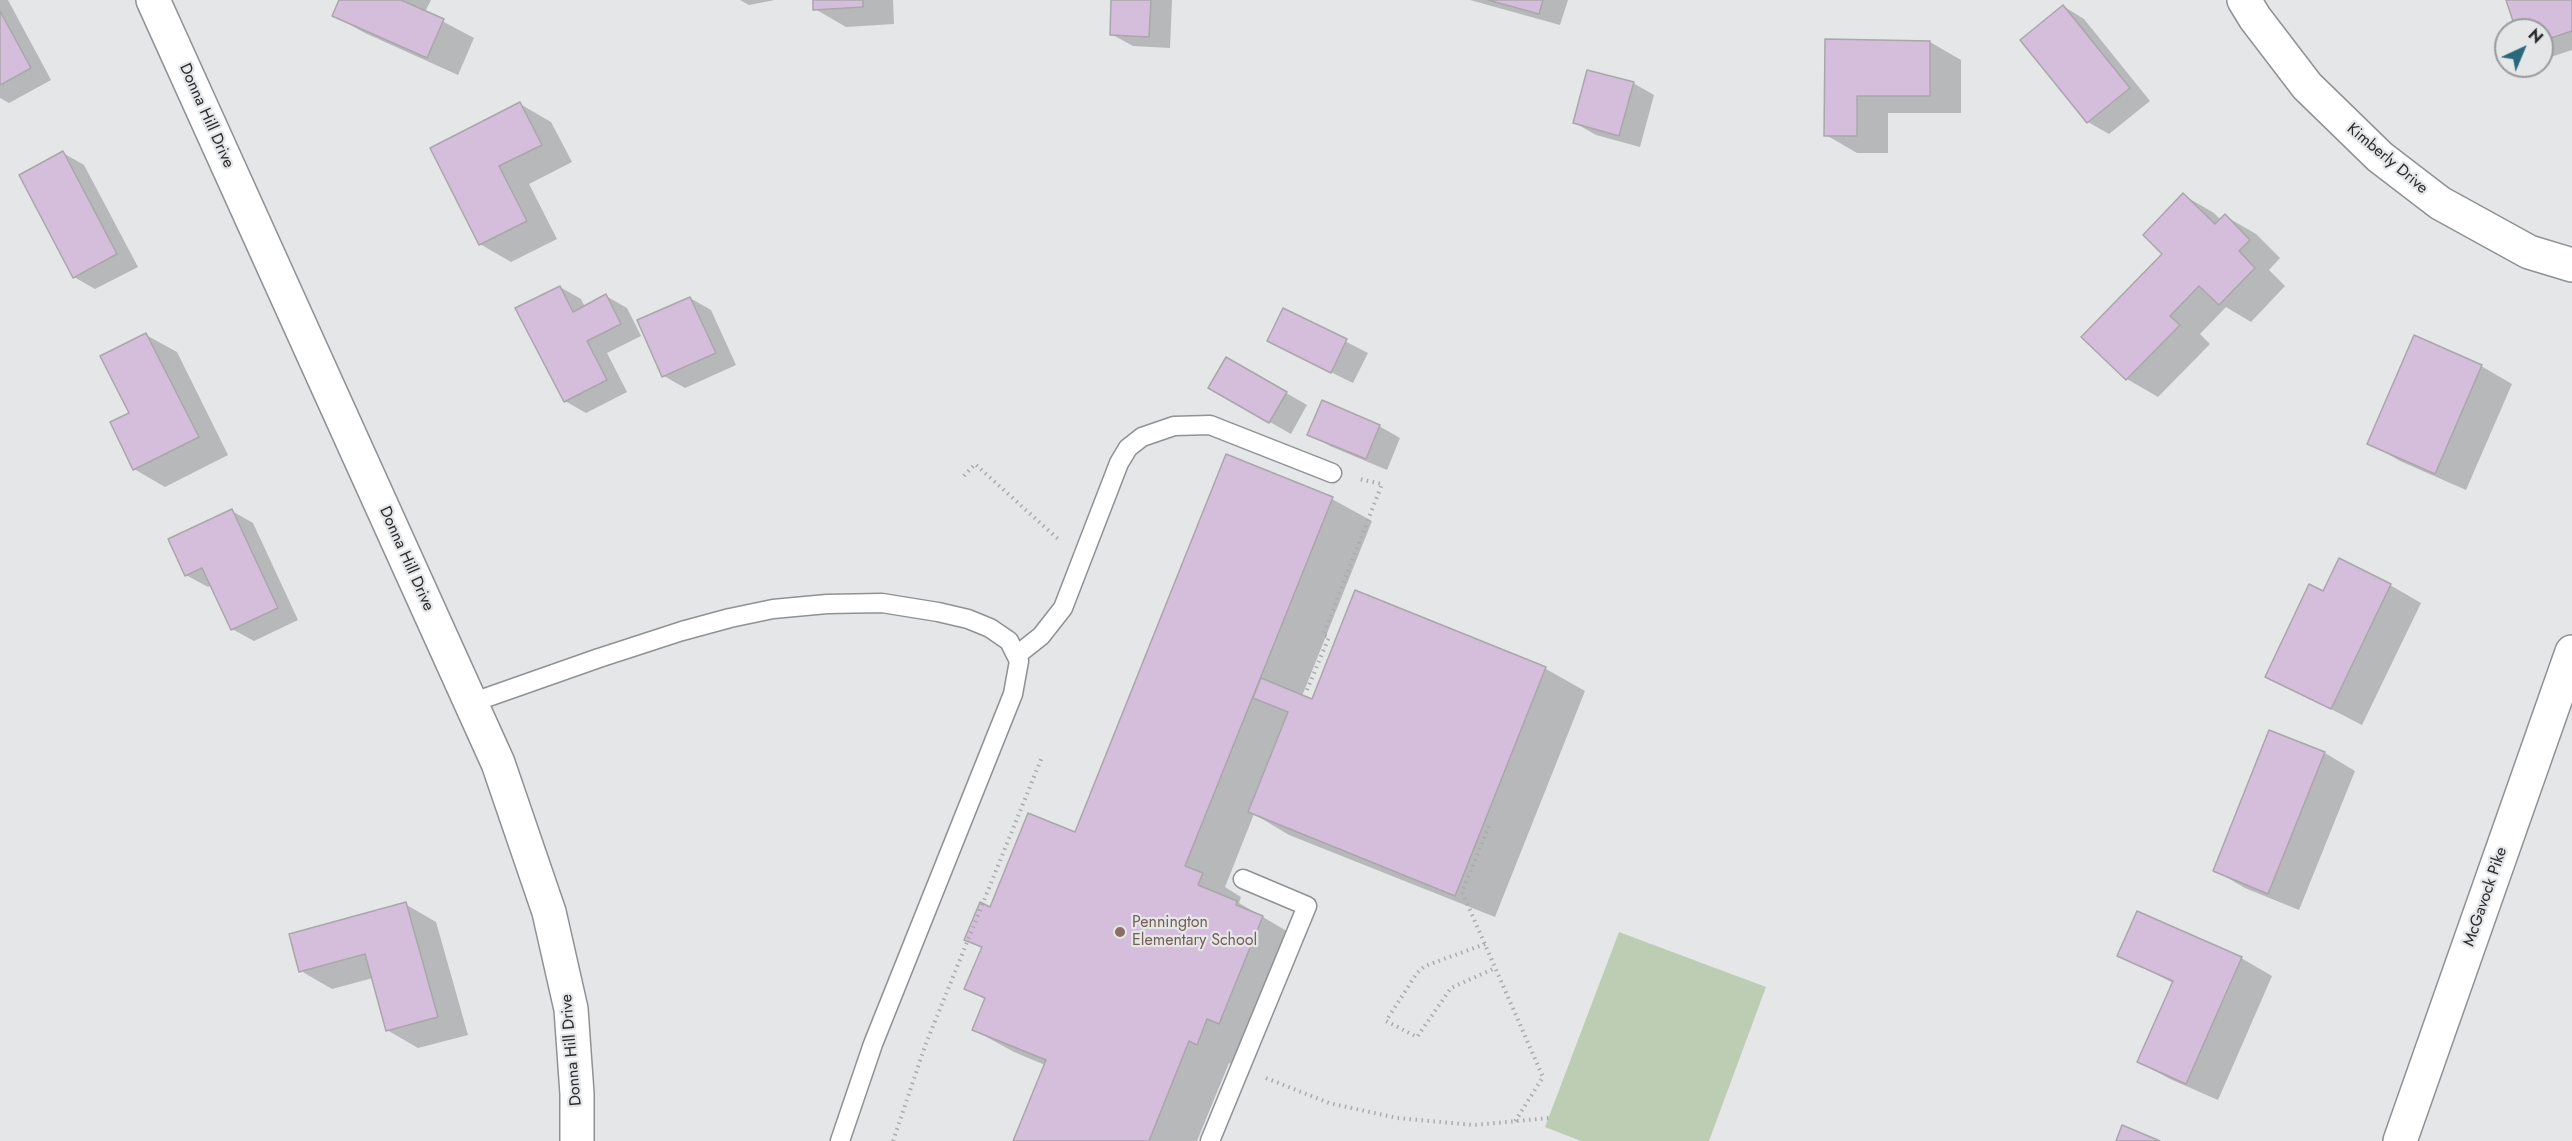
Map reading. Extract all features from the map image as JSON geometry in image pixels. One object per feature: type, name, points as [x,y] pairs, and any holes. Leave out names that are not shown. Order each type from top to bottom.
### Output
[{"type":"street","name":"Donna Hill Drive","points":[[153,0],[498,763],[525,839],[559,951],[571,1009],[578,1094],[577,1141]]},
{"type":"street","name":"Kimberly Drive","points":[[2244,0],[2307,86],[2380,157],[2440,202],[2529,252],[2572,265]]},
{"type":"street","name":"McGavock Pike","points":[[2400,1141],[2572,652]]},
{"type":"lane","points":[[1017,655],[1029,648],[1053,623],[1063,608],[1119,463],[1128,448],[1142,437],[1158,430],[1192,424],[1210,425],[1332,473]]},
{"type":"lane","points":[[471,703],[598,658],[730,618],[773,609],[827,604],[882,603],[968,619],[1004,636],[1017,655],[1018,673],[1013,694],[873,1044],[840,1141]]},
{"type":"lane","points":[[1210,1141],[1307,906],[1243,879]]},
{"type":"path","points":[[964,476],[975,464],[1082,560]]},
{"type":"path","points":[[1307,690],[1329,637],[1323,635],[1382,484],[1332,473]]},
{"type":"path","points":[[893,1141],[925,1046],[1042,757]]},
{"type":"path","points":[[1489,826],[1462,892],[1544,1077],[1515,1123]]},
{"type":"path","points":[[1485,944],[1425,966],[1417,973],[1386,1021],[1417,1037],[1451,988],[1495,968]]},
{"type":"path","points":[[1240,1068],[1329,1103],[1376,1114],[1474,1125],[1515,1123],[1549,1118]]},
{"type":"green space","points":[[1619,932],[1766,987],[1709,1141],[1581,1141],[1545,1127]]},
{"type":"building","points":[[339,0],[401,0],[444,19],[427,58],[332,16]]},
{"type":"building","points":[[813,0],[863,0],[863,7],[813,10]]},
{"type":"building","points":[[1111,0],[1151,0],[1149,37],[1110,35]]},
{"type":"building","points":[[1488,0],[1543,0],[1539,14]]},
{"type":"building","points":[[2506,0],[2572,0],[2572,31],[2554,37],[2554,18],[2512,18]]},
{"type":"building","points":[[2063,5],[2130,88],[2087,123],[2020,40]]},
{"type":"building","points":[[0,11],[31,68],[0,85]]},
{"type":"building","points":[[1825,39],[1930,41],[1930,96],[1857,96],[1857,136],[1824,136]]},
{"type":"building","points":[[1587,70],[1634,82],[1619,136],[1573,123]]},
{"type":"building","points":[[520,102],[542,145],[499,166],[527,221],[479,245],[430,148]]},
{"type":"building","points":[[63,151],[117,254],[73,278],[19,175]]},
{"type":"building","points":[[2183,193],[2215,224],[2225,214],[2250,240],[2239,251],[2255,268],[2219,305],[2199,286],[2170,316],[2180,325],[2126,380],[2081,337],[2162,254],[2143,235]]},
{"type":"building","points":[[560,286],[573,312],[606,294],[621,324],[587,341],[607,380],[564,402],[515,308]]},
{"type":"building","points":[[690,297],[716,353],[662,377],[637,320]]},
{"type":"building","points":[[1283,308],[1347,339],[1331,373],[1267,341]]},
{"type":"building","points":[[146,333],[199,437],[133,470],[110,422],[129,413],[100,356]]},
{"type":"building","points":[[2414,335],[2482,365],[2435,474],[2367,444]]},
{"type":"building","points":[[1226,357],[1287,392],[1269,423],[1208,388]]},
{"type":"building","points":[[1322,400],[1380,425],[1366,459],[1307,435]]},
{"type":"building","points":[[1226,454],[1333,497],[1185,866],[1203,873],[1198,885],[1237,901],[1236,905],[1263,916],[1219,1024],[1207,1019],[1197,1045],[1189,1041],[1149,1141],[1013,1141],[1046,1060],[972,1030],[985,998],[964,989],[982,947],[964,940],[980,902],[990,907],[1028,813],[1075,832]]},
{"type":"building","points":[[232,509],[278,608],[231,630],[202,568],[185,576],[168,539]]},
{"type":"building","points":[[2339,558],[2391,584],[2331,709],[2265,677],[2309,584],[2323,591]]},
{"type":"building","points":[[1355,590],[1546,667],[1455,896],[1248,812],[1288,712],[1253,698],[1261,678],[1312,699]]},
{"type":"building","points":[[2269,730],[2325,752],[2268,894],[2213,871]]},
{"type":"building","points":[[406,902],[438,1017],[386,1031],[365,954],[299,972],[289,934]]},
{"type":"building","points":[[2137,911],[2242,957],[2186,1084],[2137,1062],[2173,981],[2117,956]]},
{"type":"building","points":[[2122,1125],[2160,1141],[2116,1141]]},
{"type":"place","name":"Pennington Elementary School","points":[[1120,932]]}]
